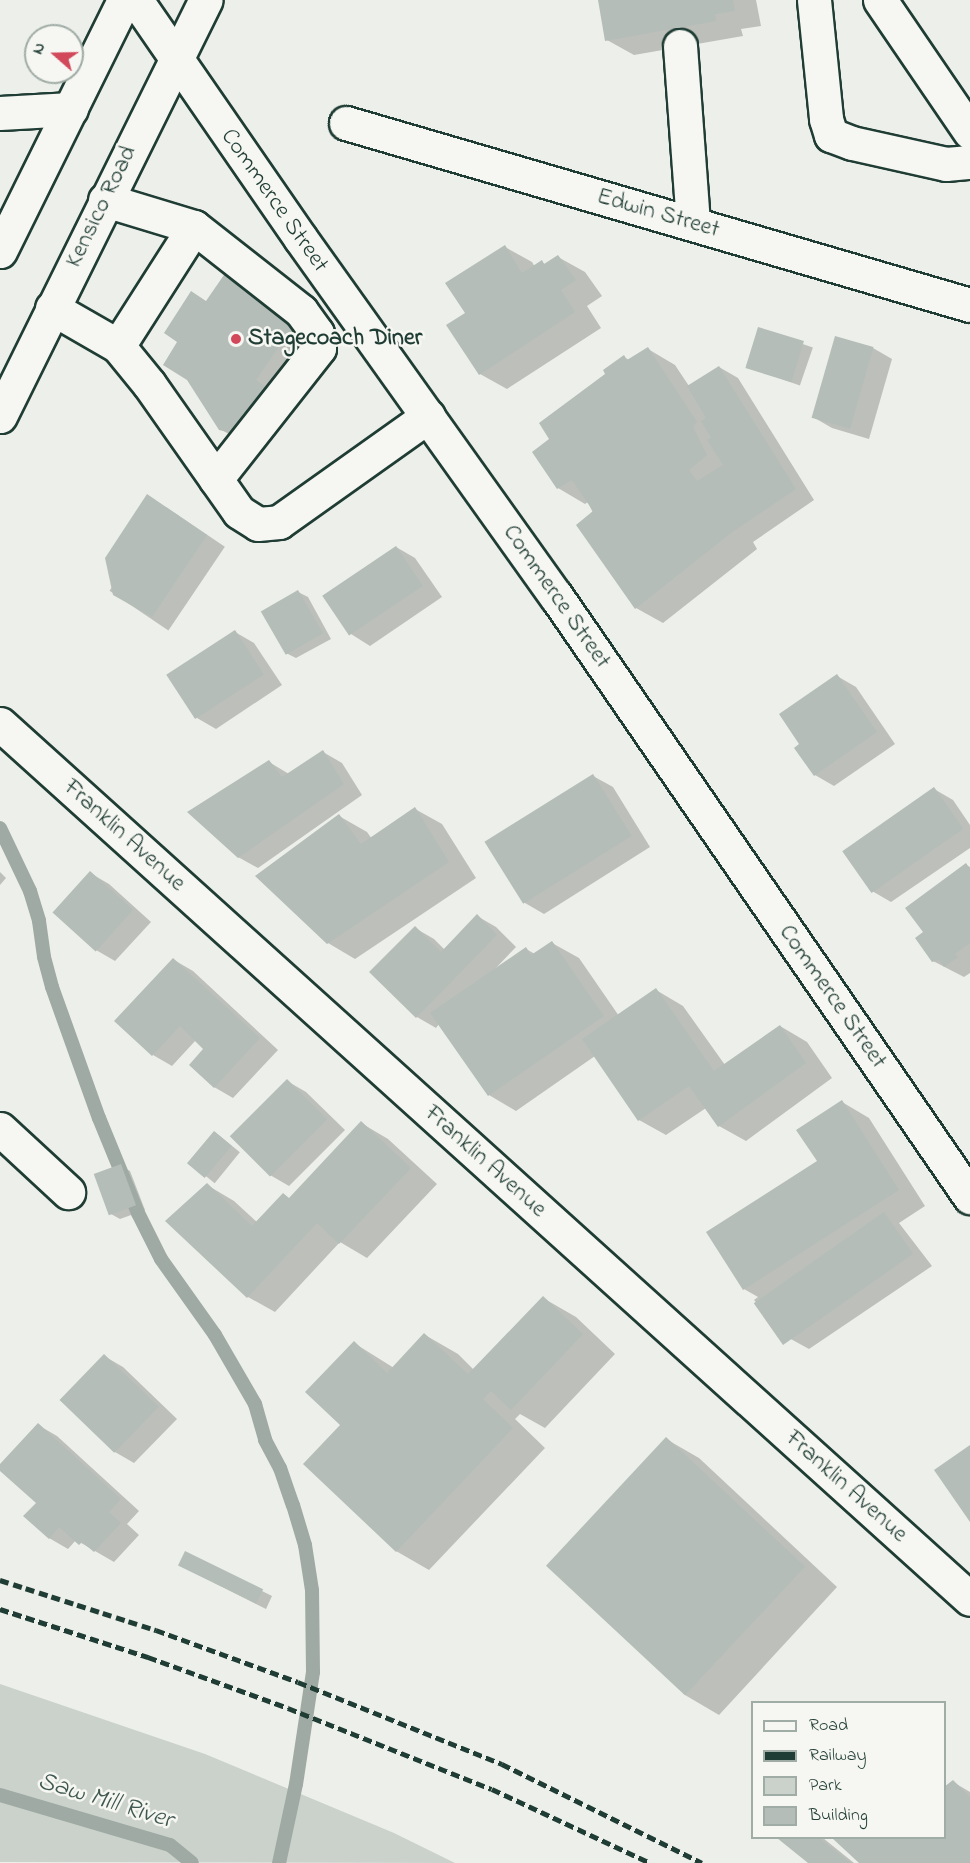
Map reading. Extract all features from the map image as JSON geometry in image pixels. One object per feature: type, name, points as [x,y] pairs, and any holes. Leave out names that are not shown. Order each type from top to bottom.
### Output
[{"type":"street","points":[[0,251],[124,0]]},
{"type":"street","name":"Commerce Street","points":[[136,0],[570,616],[970,1197]]},
{"type":"street","name":"Kensico Road","points":[[0,416],[206,0]]},
{"type":"street","points":[[814,0],[826,119],[831,135],[852,143],[946,164],[970,162]]},
{"type":"street","points":[[880,0],[970,132]]},
{"type":"street","points":[[680,46],[693,224]]},
{"type":"street","points":[[0,113],[71,109]]},
{"type":"street","name":"Edwin Street","points":[[346,123],[970,305]]},
{"type":"street","points":[[105,200],[194,227],[301,311],[317,333],[319,348],[216,479]]},
{"type":"street","points":[[118,346],[194,227]]},
{"type":"street","points":[[52,308],[118,346],[149,384],[238,512],[258,524],[279,522],[428,416]]},
{"type":"street","name":"Franklin Avenue","points":[[0,724],[970,1599]]},
{"type":"street","points":[[0,1129],[68,1192]]},
{"type":"green space","points":[[0,1684],[205,1754],[394,1833],[455,1863],[0,1862]]},
{"type":"building","points":[[598,0],[733,0],[735,11],[715,14],[716,21],[605,41]]},
{"type":"building","points":[[505,245],[522,273],[542,260],[544,264],[558,255],[576,280],[561,290],[575,312],[479,375],[446,325],[465,313],[445,283]]},
{"type":"building","points":[[226,272],[294,325],[256,380],[267,388],[232,433],[219,430],[187,380],[163,365],[177,342],[164,333],[191,291],[206,301]]},
{"type":"building","points":[[758,327],[804,341],[791,382],[745,368]]},
{"type":"building","points":[[835,336],[873,347],[850,429],[812,418]]},
{"type":"building","points":[[648,347],[697,422],[693,427],[707,455],[689,470],[697,481],[723,465],[707,440],[711,438],[701,421],[706,418],[687,386],[719,366],[796,489],[731,533],[635,609],[576,525],[593,511],[572,480],[557,489],[532,452],[549,439],[539,423],[605,374],[603,370],[624,355],[627,360]]},
{"type":"building","points":[[147,494],[207,535],[152,617],[113,595],[105,558]]},
{"type":"building","points":[[396,546],[423,586],[349,636],[322,596]]},
{"type":"building","points":[[298,590],[323,633],[286,655],[261,612]]},
{"type":"building","points":[[235,630],[264,674],[195,719],[166,675]]},
{"type":"building","points":[[837,674],[877,732],[814,776],[794,748],[799,744],[779,714]]},
{"type":"building","points":[[323,750],[344,784],[238,858],[187,812],[269,760],[282,777]]},
{"type":"building","points":[[593,774],[632,836],[523,904],[484,842]]},
{"type":"building","points":[[934,787],[963,829],[872,893],[842,851]]},
{"type":"building","points":[[415,807],[449,862],[327,944],[255,876],[339,814],[361,844]]},
{"type":"building","points":[[966,863],[970,869],[970,943],[955,954],[958,957],[944,967],[939,960],[932,962],[915,938],[923,932],[905,908]]},
{"type":"building","points":[[90,871],[133,910],[96,951],[53,913]]},
{"type":"building","points":[[477,914],[497,935],[416,1018],[369,972],[415,926],[441,952]]},
{"type":"building","points":[[552,941],[604,1016],[488,1096],[430,1013],[526,947],[531,955]]},
{"type":"building","points":[[173,958],[260,1038],[214,1088],[189,1065],[203,1049],[180,1026],[152,1056],[114,1021]]},
{"type":"building","points":[[656,988],[714,1071],[780,1025],[806,1063],[718,1127],[689,1086],[638,1121],[582,1039]]},
{"type":"building","points":[[287,1079],[327,1119],[270,1177],[230,1136]]},
{"type":"building","points":[[842,1100],[899,1190],[743,1290],[706,1232],[817,1161],[796,1130]]},
{"type":"building","points":[[361,1121],[411,1168],[339,1244],[317,1223],[247,1298],[165,1221],[207,1183],[252,1226],[283,1193],[289,1198]]},
{"type":"building","points":[[214,1131],[232,1146],[205,1178],[187,1163]]},
{"type":"building","points":[[121,1164],[136,1205],[109,1215],[94,1174]]},
{"type":"building","points":[[884,1212],[913,1254],[783,1345],[754,1303]]},
{"type":"building","points":[[543,1296],[583,1334],[511,1410],[491,1391],[483,1399],[513,1428],[396,1552],[303,1464],[340,1425],[305,1392],[354,1341],[387,1373],[424,1333],[468,1374]]},
{"type":"building","points":[[104,1354],[159,1407],[114,1453],[60,1400]]},
{"type":"building","points":[[38,1423],[121,1499],[109,1512],[121,1523],[94,1552],[82,1542],[79,1545],[59,1527],[49,1539],[23,1516],[36,1503],[0,1471],[0,1464]]},
{"type":"building","points":[[666,1437],[805,1567],[685,1695],[546,1566]]},
{"type":"building","points":[[970,1445],[970,1522],[934,1470]]},
{"type":"building","points":[[185,1551],[263,1589],[256,1604],[178,1565]]},
{"type":"building","points":[[953,1780],[970,1797],[970,1863],[859,1863],[833,1839],[946,1839],[946,1785]]},
{"type":"building","points":[[778,1839],[820,1839],[851,1863],[808,1863]]},
{"type":"waterway","points":[[0,828],[30,891],[39,921],[44,957],[52,987],[99,1118],[138,1213],[161,1259],[215,1335],[255,1404],[265,1440],[280,1468],[305,1545],[312,1590],[313,1672],[296,1784],[279,1863]]},
{"type":"waterway","name":"Saw Mill River","points":[[0,1795],[170,1845],[192,1863]]},
{"type":"railway","points":[[0,1580],[156,1630],[298,1682],[502,1764],[702,1863]]},
{"type":"railway","points":[[0,1609],[148,1657],[288,1708],[492,1789],[651,1863]]},
{"type":"place","name":"Stagecoach Diner","points":[[236,339]]}]
